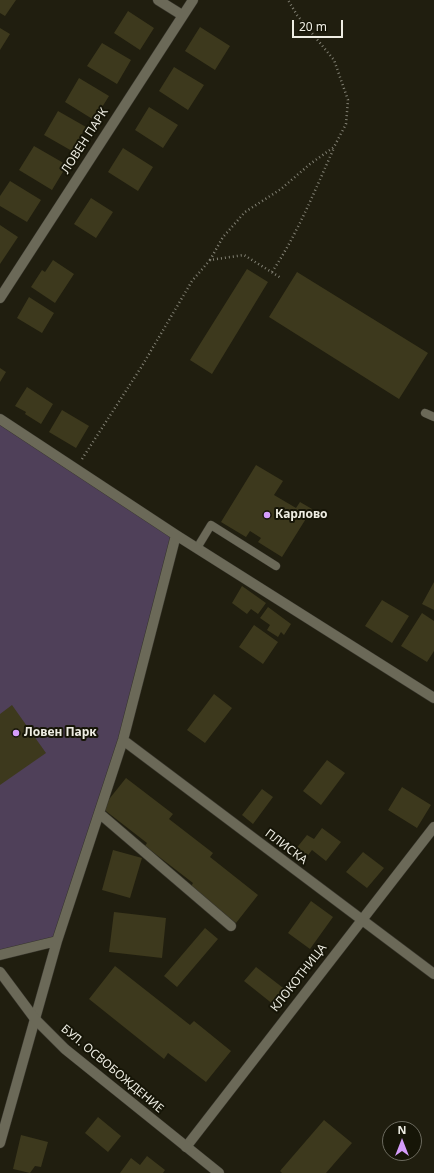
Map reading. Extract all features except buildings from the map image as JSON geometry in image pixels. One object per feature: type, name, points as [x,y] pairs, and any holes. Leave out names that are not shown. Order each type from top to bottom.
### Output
[{"type":"street","points":[[158,0],[182,15]]},
{"type":"street","name":"ЛОВЕН ПАРК","points":[[0,298],[193,0]]},
{"type":"street","points":[[0,419],[176,535],[434,698]]},
{"type":"street","points":[[0,1143],[57,941],[123,740],[176,535]]},
{"type":"street","name":"ПЛИСКА","points":[[123,740],[360,920],[434,974]]},
{"type":"street","points":[[99,813],[231,926]]},
{"type":"street","name":"КЛОКОТНИЦА","points":[[186,1147],[434,826]]},
{"type":"street","points":[[0,955],[57,941]]},
{"type":"street","name":"БУЛ. ОСВОБОЖДЕНИЕ","points":[[0,972],[35,1019],[65,1049],[220,1173]]},
{"type":"lane","points":[[425,413],[434,417]]},
{"type":"lane","points":[[197,548],[210,525],[276,566]]},
{"type":"path","points":[[272,272],[286,250],[305,214],[334,147],[346,124],[348,100],[334,60],[297,14],[288,0]]},
{"type":"path","points":[[75,469],[142,366],[192,281],[210,260],[223,237],[245,212],[281,189],[334,147]]},
{"type":"path","points":[[210,260],[244,255],[281,278]]},
{"type":"shaded area","points":[[0,419],[176,535],[123,740],[57,941],[0,955]]},
{"type":"place","name":"Карлово","points":[[267,515]]},
{"type":"place","name":"Ловен Парк","points":[[16,733]]}]
